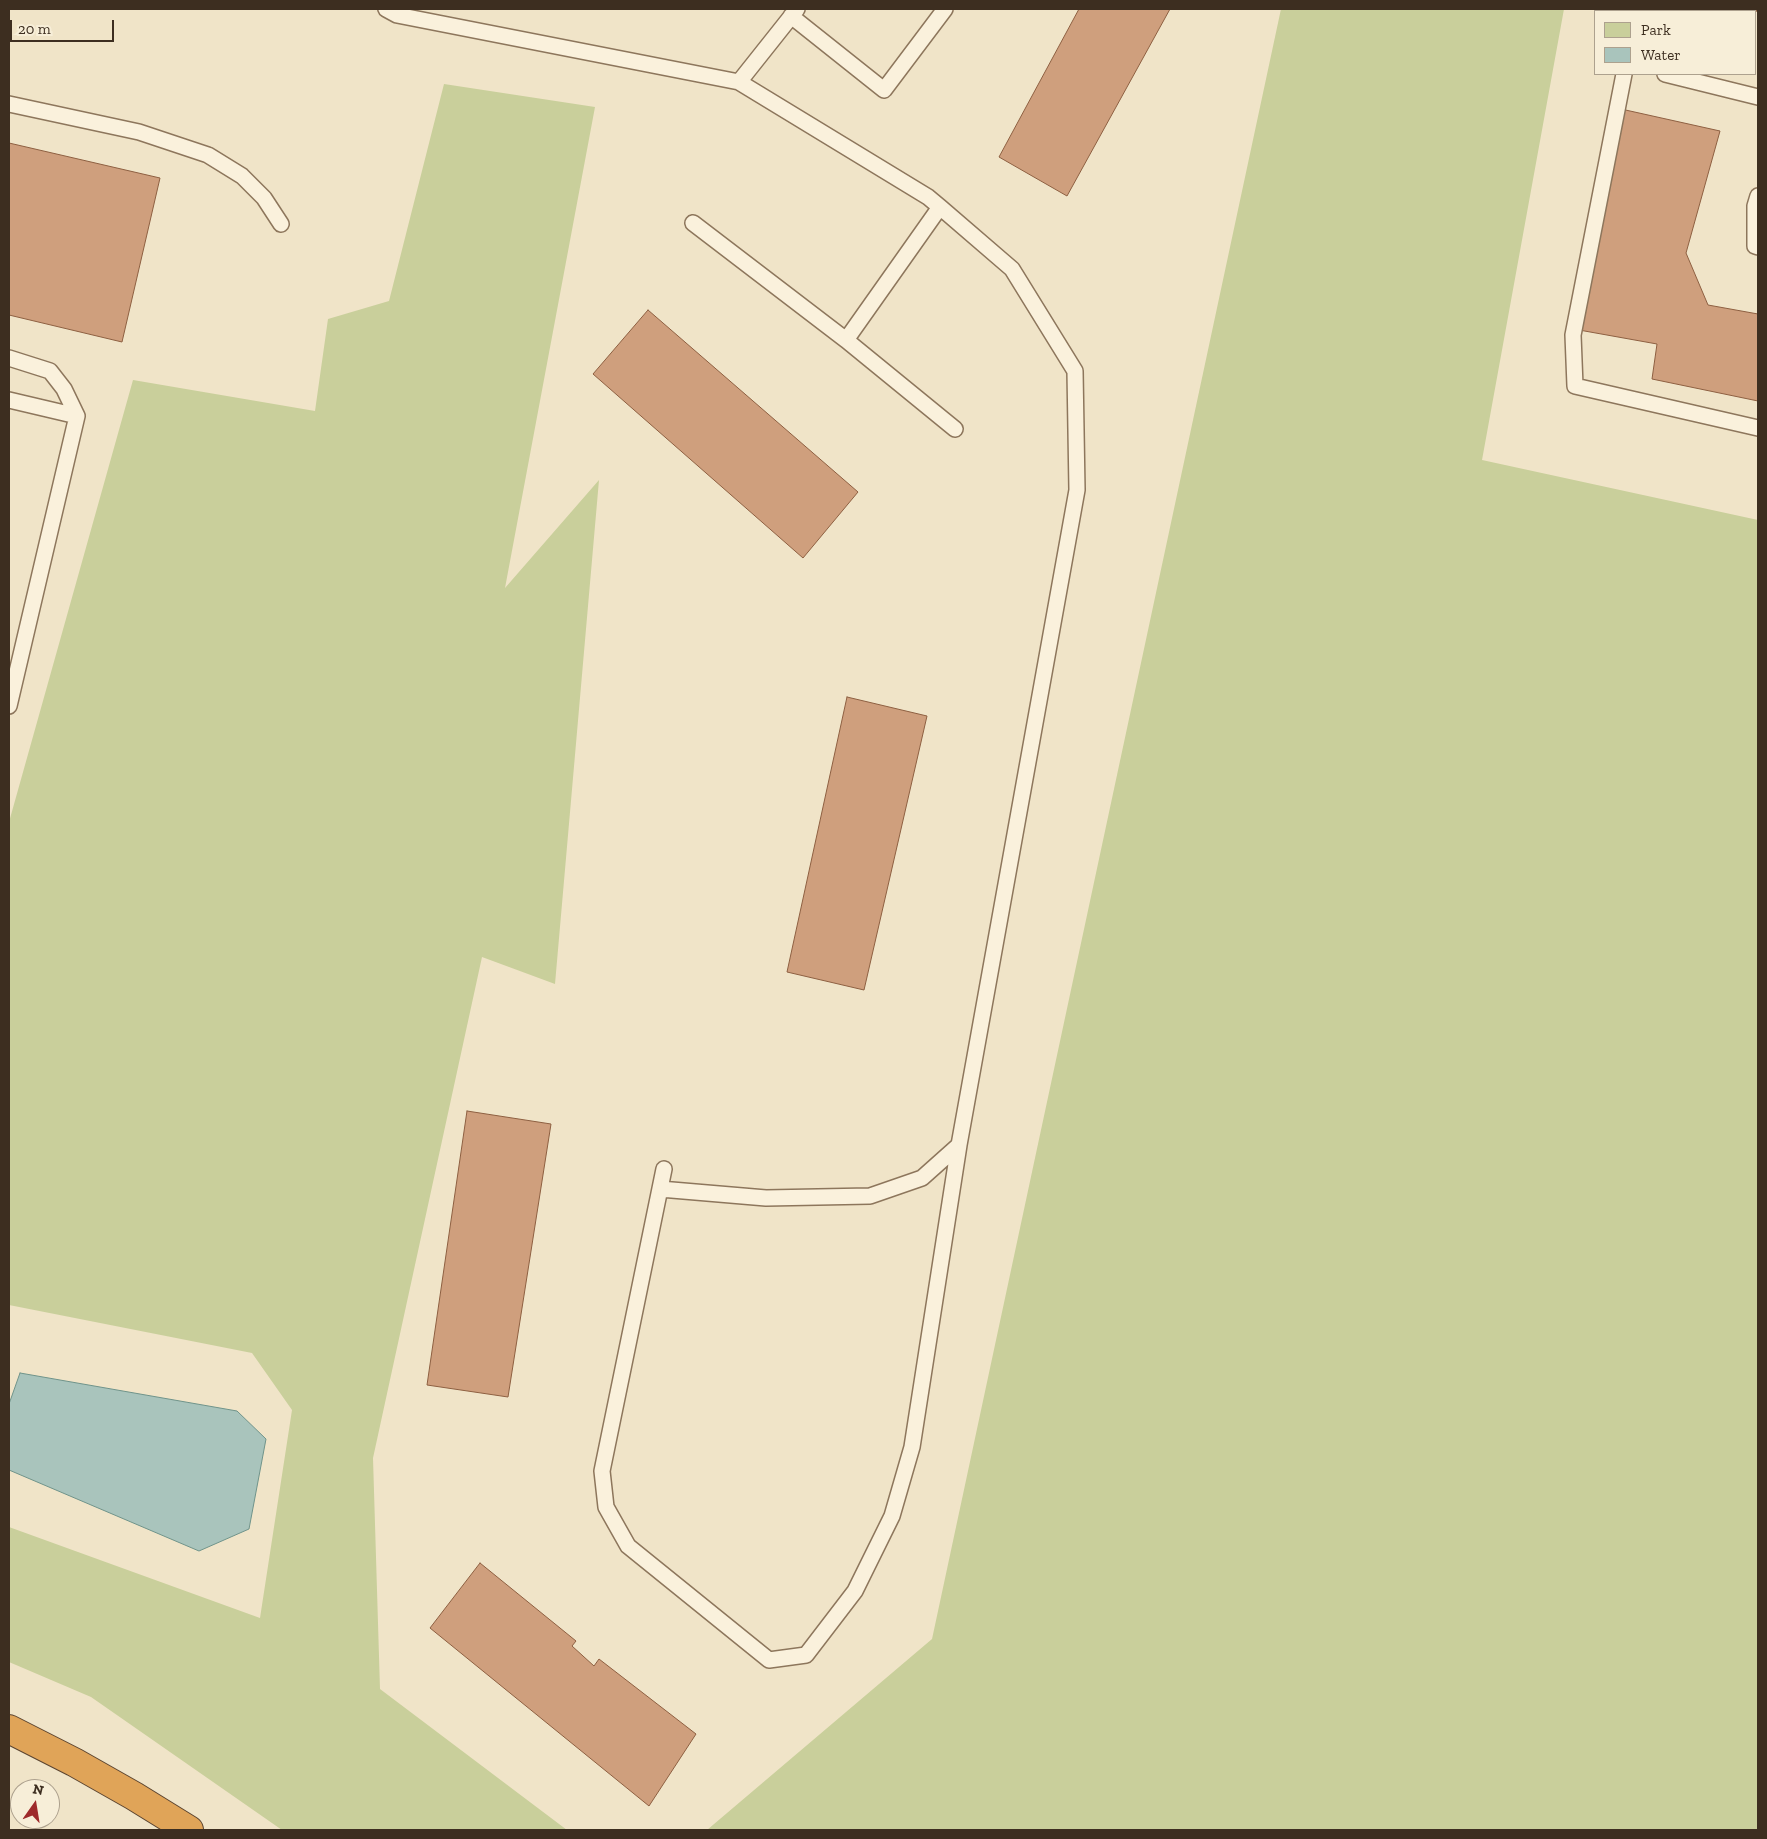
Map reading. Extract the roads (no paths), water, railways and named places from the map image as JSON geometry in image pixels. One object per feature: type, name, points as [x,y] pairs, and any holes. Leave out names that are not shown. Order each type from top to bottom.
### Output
[{"type":"highway","points":[[9,1729],[91,1772],[189,1830]]},
{"type":"lane","points":[[386,9],[397,15],[739,82],[928,197],[940,207],[1012,270],[1075,370],[1077,490],[959,1146],[912,1447],[892,1516],[855,1592],[806,1655],[768,1660],[628,1546],[606,1507],[602,1471],[664,1169]]},
{"type":"lane","points":[[739,82],[794,12],[884,90],[945,9]]},
{"type":"lane","points":[[1624,75],[1573,336],[1575,386],[1758,428]]},
{"type":"lane","points":[[1669,75],[1758,97]]},
{"type":"lane","points":[[9,104],[139,132],[208,154],[242,176],[264,198],[281,224]]},
{"type":"lane","points":[[1758,196],[1755,206],[1755,246],[1758,247]]},
{"type":"lane","points":[[846,340],[940,207]]},
{"type":"lane","points":[[693,223],[846,340],[955,429]]},
{"type":"lane","points":[[9,358],[50,371],[64,389],[77,416],[9,706]]},
{"type":"lane","points":[[9,400],[77,416]]},
{"type":"lane","points":[[660,1189],[766,1198],[870,1196],[922,1178],[959,1146]]},
{"type":"water","points":[[20,1373],[237,1411],[266,1439],[249,1529],[199,1551],[9,1470],[9,1404]]}]
